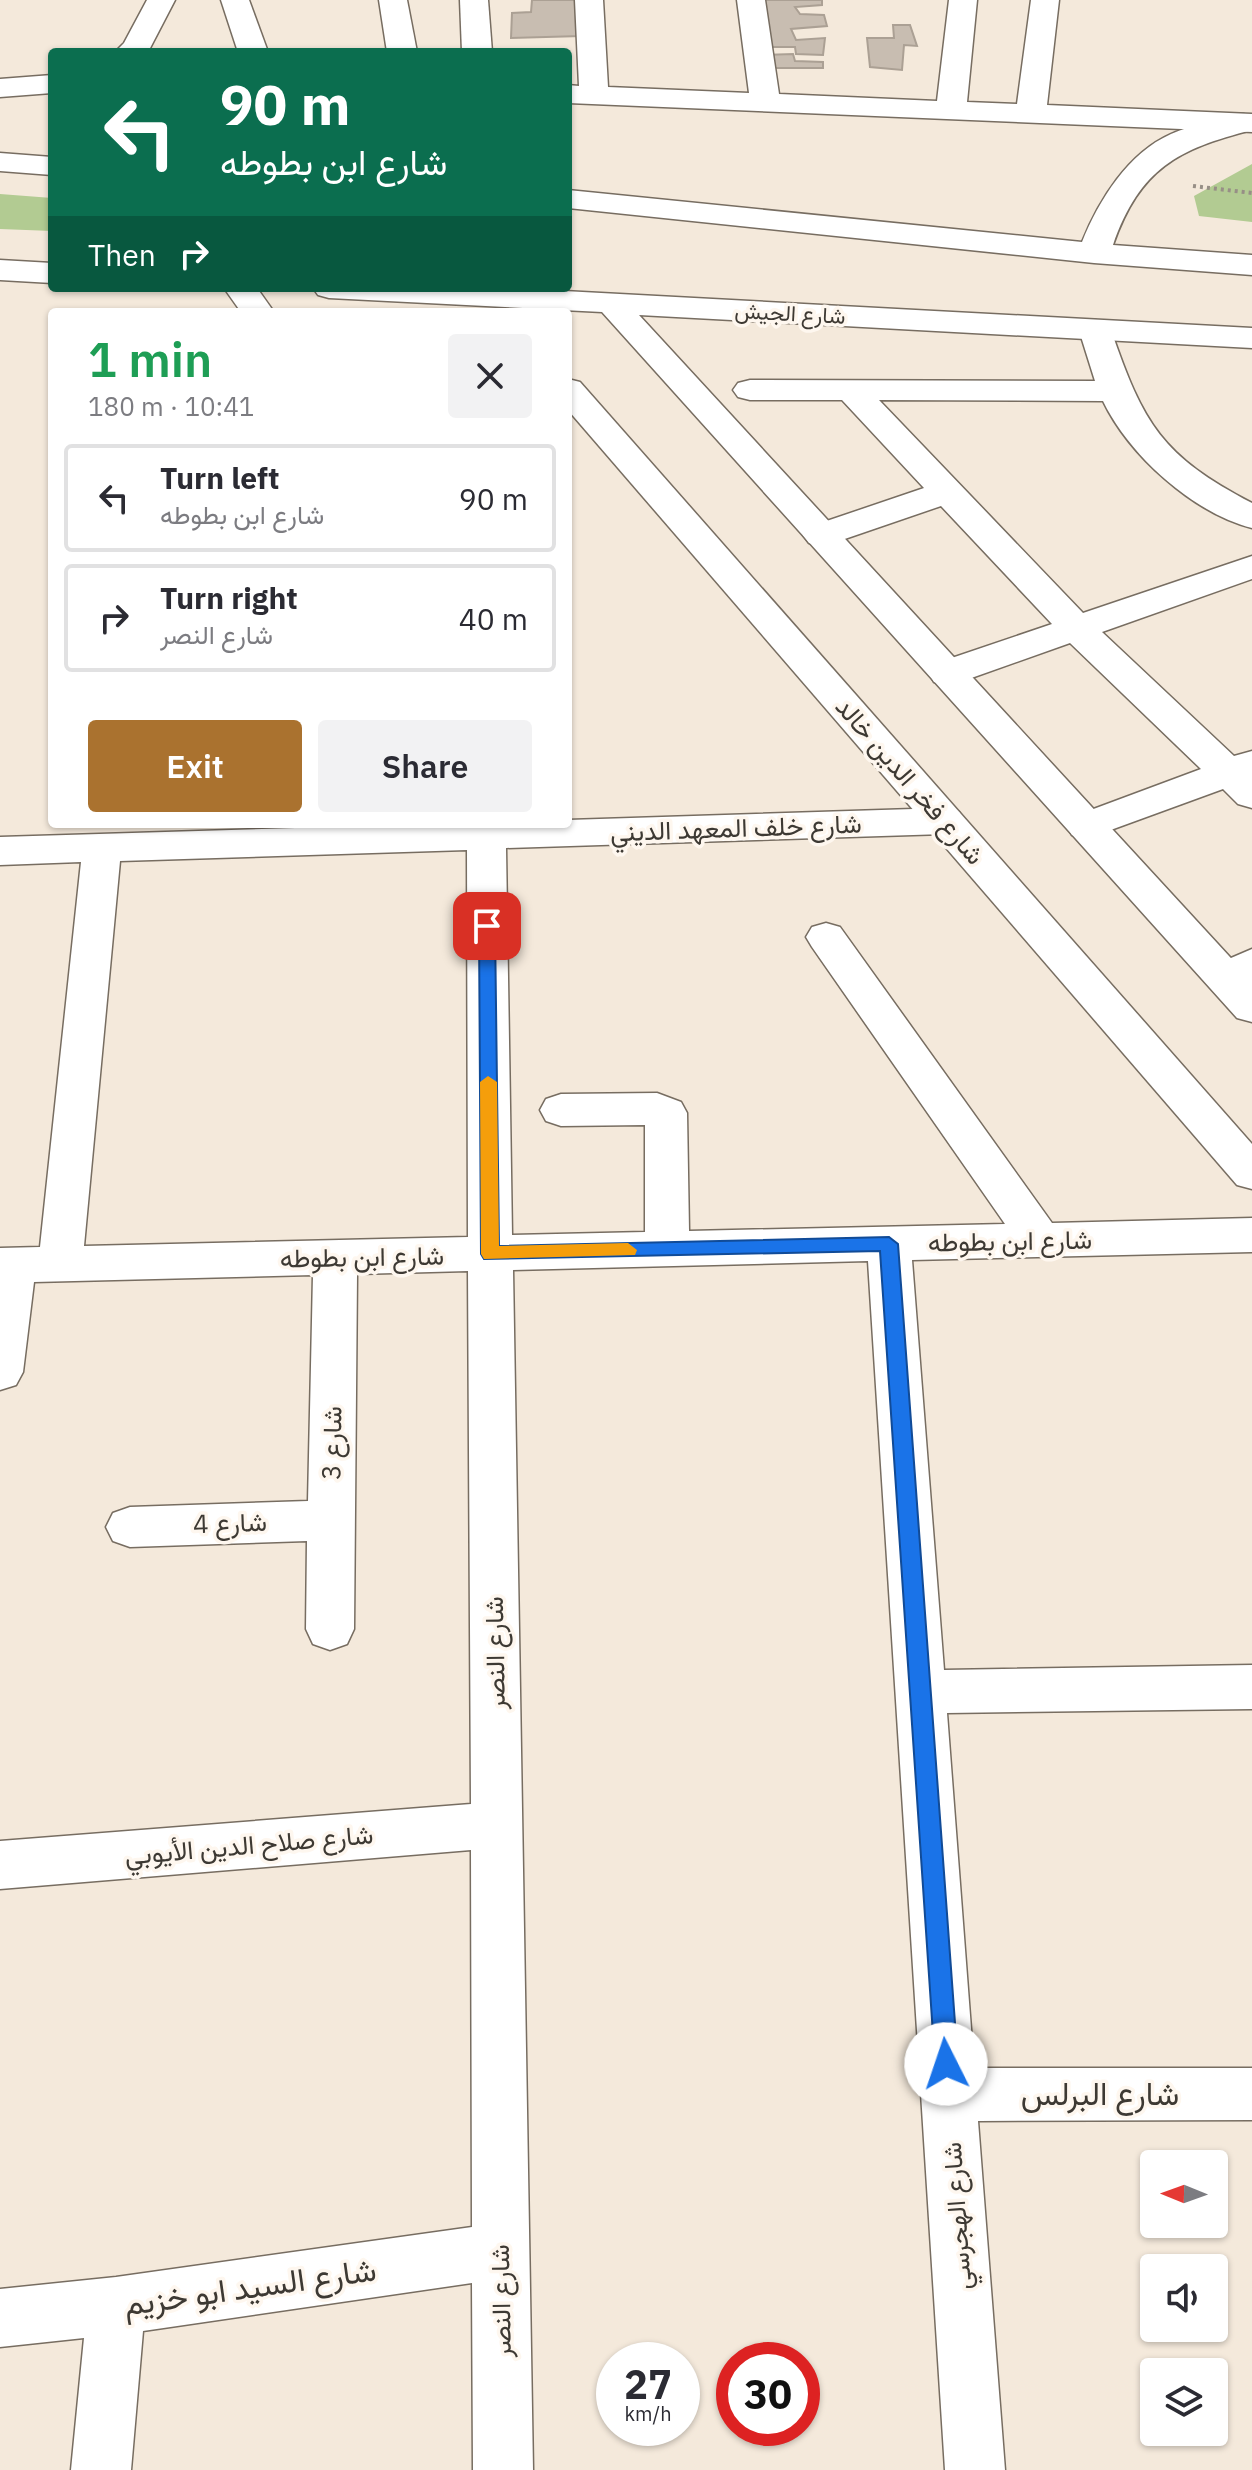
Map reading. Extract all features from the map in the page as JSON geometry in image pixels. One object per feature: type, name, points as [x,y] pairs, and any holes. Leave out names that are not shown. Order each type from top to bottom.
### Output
[{"type":"street","points":[[136,48],[161,0]]},
{"type":"street","points":[[235,0],[252,48]]},
{"type":"street","points":[[393,0],[401,48]]},
{"type":"street","points":[[474,0],[477,48]]},
{"type":"street","points":[[589,0],[581,94],[1248,123]]},
{"type":"street","points":[[751,0],[765,103]]},
{"type":"street","points":[[951,110],[963,0]]},
{"type":"street","points":[[1031,114],[1045,0]]},
{"type":"street","points":[[0,88],[48,84]]},
{"type":"street","points":[[1094,253],[1110,213],[1151,161],[1174,144],[1248,123]]},
{"type":"street","points":[[0,162],[48,166]]},
{"type":"street","points":[[572,199],[1094,253],[1252,265]]},
{"type":"street","points":[[0,270],[48,273]]},
{"type":"street","name":"شارع الجيش","points":[[370,292],[494,304],[611,303],[1252,338]]},
{"type":"street","points":[[611,303],[1086,826],[1238,971],[1252,1007]]},
{"type":"street","points":[[1095,330],[1127,414],[1155,451],[1197,486],[1252,517]]},
{"type":"street","points":[[750,390],[1117,391]]},
{"type":"street","points":[[851,390],[1076,628],[1244,777]]},
{"type":"street","name":"شارع فخر الدين خالد","points":[[572,394],[1252,1173]]},
{"type":"street","points":[[821,535],[947,492]]},
{"type":"street","points":[[947,673],[1252,567]]},
{"type":"street","points":[[1086,826],[1244,777]]},
{"type":"street","name":"شارع خلف المعهد الديني","points":[[0,851],[102,848],[321,832],[486,836],[945,821]]},
{"type":"street","name":"شارع النصر","points":[[486,836],[503,2470]]},
{"type":"street","points":[[60,1264],[102,848]]},
{"type":"street","points":[[826,937],[1041,1241]]},
{"type":"street","points":[[561,1110],[657,1109],[666,1113],[667,1249]]},
{"type":"street","name":"شارع ابن بطوطه","points":[[7,1265],[1252,1235]]},
{"type":"street","name":"شارع الهجرسي","points":[[889,1244],[975,2470]]},
{"type":"street","name":"شارع 3","points":[[330,1629],[335,1257]]},
{"type":"street","points":[[0,1372],[7,1265]]},
{"type":"street","name":"شارع 4","points":[[130,1527],[330,1520]]},
{"type":"street","points":[[920,1692],[1252,1687]]},
{"type":"street","name":"شارع صلاح الدين الأيوبي","points":[[0,1865],[497,1825]]},
{"type":"street","name":"شارع البرلس","points":[[949,2095],[1252,2094]]},
{"type":"street","name":"شارع السيد ابو خزيم","points":[[0,2318],[116,2306],[500,2251]]},
{"type":"street","points":[[101,2470],[116,2306]]},
{"type":"green space","points":[[1252,164],[1252,222],[1199,216],[1194,196]]},
{"type":"green space","points":[[0,194],[48,198],[48,231],[0,229]]},
{"type":"building","points":[[532,0],[579,0],[581,36],[511,38],[512,13],[531,12]]},
{"type":"building","points":[[754,0],[822,0],[822,5],[795,7],[800,14],[824,15],[827,26],[791,29],[796,40],[825,38],[823,55],[796,54],[795,47],[759,47]]},
{"type":"building","points":[[893,25],[910,25],[917,46],[904,45],[902,70],[870,67],[867,38],[894,38]]},
{"type":"building","points":[[793,54],[795,61],[823,62],[823,68],[762,68],[761,55]]},
{"type":"slow traffic","points":[[488,1082],[490,1254],[628,1250]]},
{"type":"route","points":[[487,926],[490,1254],[889,1244],[946,2064]]}]
